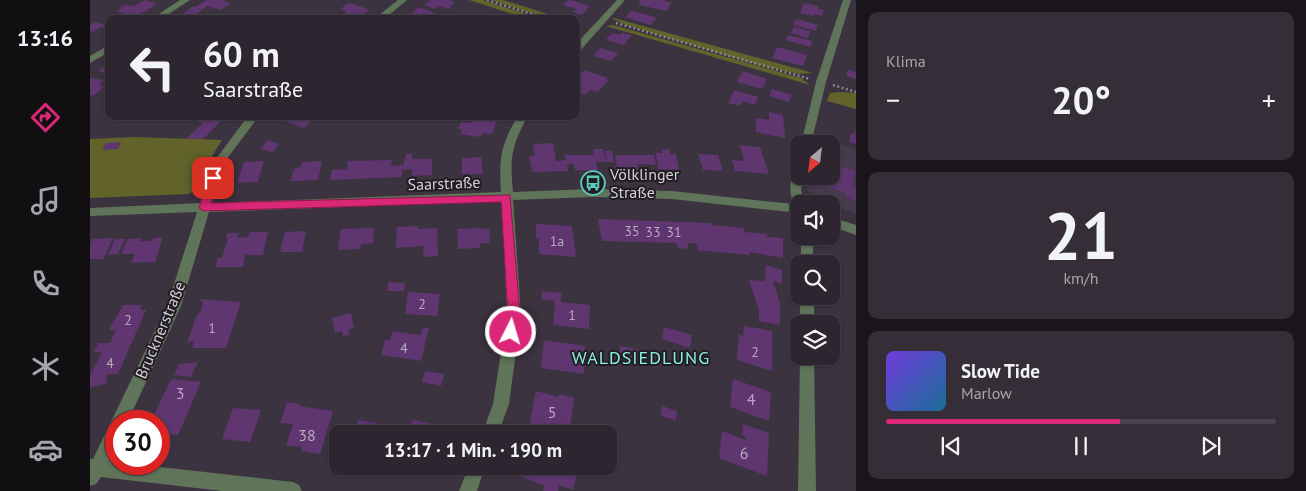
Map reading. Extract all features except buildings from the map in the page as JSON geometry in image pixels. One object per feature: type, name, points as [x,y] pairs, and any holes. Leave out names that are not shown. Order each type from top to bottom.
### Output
[{"type":"street","points":[[162,15],[186,0]]},
{"type":"street","points":[[383,15],[403,0]]},
{"type":"street","points":[[580,45],[621,0]]},
{"type":"street","points":[[808,135],[820,82],[848,0]]},
{"type":"street","points":[[90,60],[105,51]]},
{"type":"street","name":"Brucknerstraße","points":[[125,410],[174,306],[218,163],[251,120]]},
{"type":"street","points":[[493,425],[501,404],[514,314],[505,160],[513,133],[521,120]]},
{"type":"street","name":"Saarstraße","points":[[90,212],[506,198],[592,193],[672,195],[790,208]]},
{"type":"street","points":[[840,224],[856,230]]},
{"type":"street","points":[[807,491],[808,365]]},
{"type":"street","points":[[105,449],[93,471],[293,491]]},
{"type":"street","points":[[468,491],[474,475]]},
{"type":"path","points":[[487,0],[536,15]]},
{"type":"path","points":[[603,19],[856,92]]},
{"type":"shaded area","points":[[469,0],[483,0],[530,15],[516,15]]},
{"type":"shaded area","points":[[491,0],[503,0],[551,15],[538,15]]},
{"type":"shaded area","points":[[613,19],[813,73],[799,74],[758,65],[626,25]]},
{"type":"shaded area","points":[[613,25],[801,78],[810,85],[606,26]]},
{"type":"shaded area","points":[[830,93],[856,93],[856,109],[827,101]]},
{"type":"shaded area","points":[[134,137],[222,140],[206,166],[198,188],[189,194],[90,198],[90,139]]},
{"type":"shaded area","points":[[840,145],[856,150],[856,214],[840,208],[840,195],[812,195],[808,190],[809,185],[840,185]]},
{"type":"place","name":"Völklinger Straße","points":[[593,183]]},
{"type":"district","name":"WALDSIEDLUNG","points":[[641,358]]},
{"type":"route","points":[[213,178],[204,208],[506,198],[514,314],[511,332]]}]
